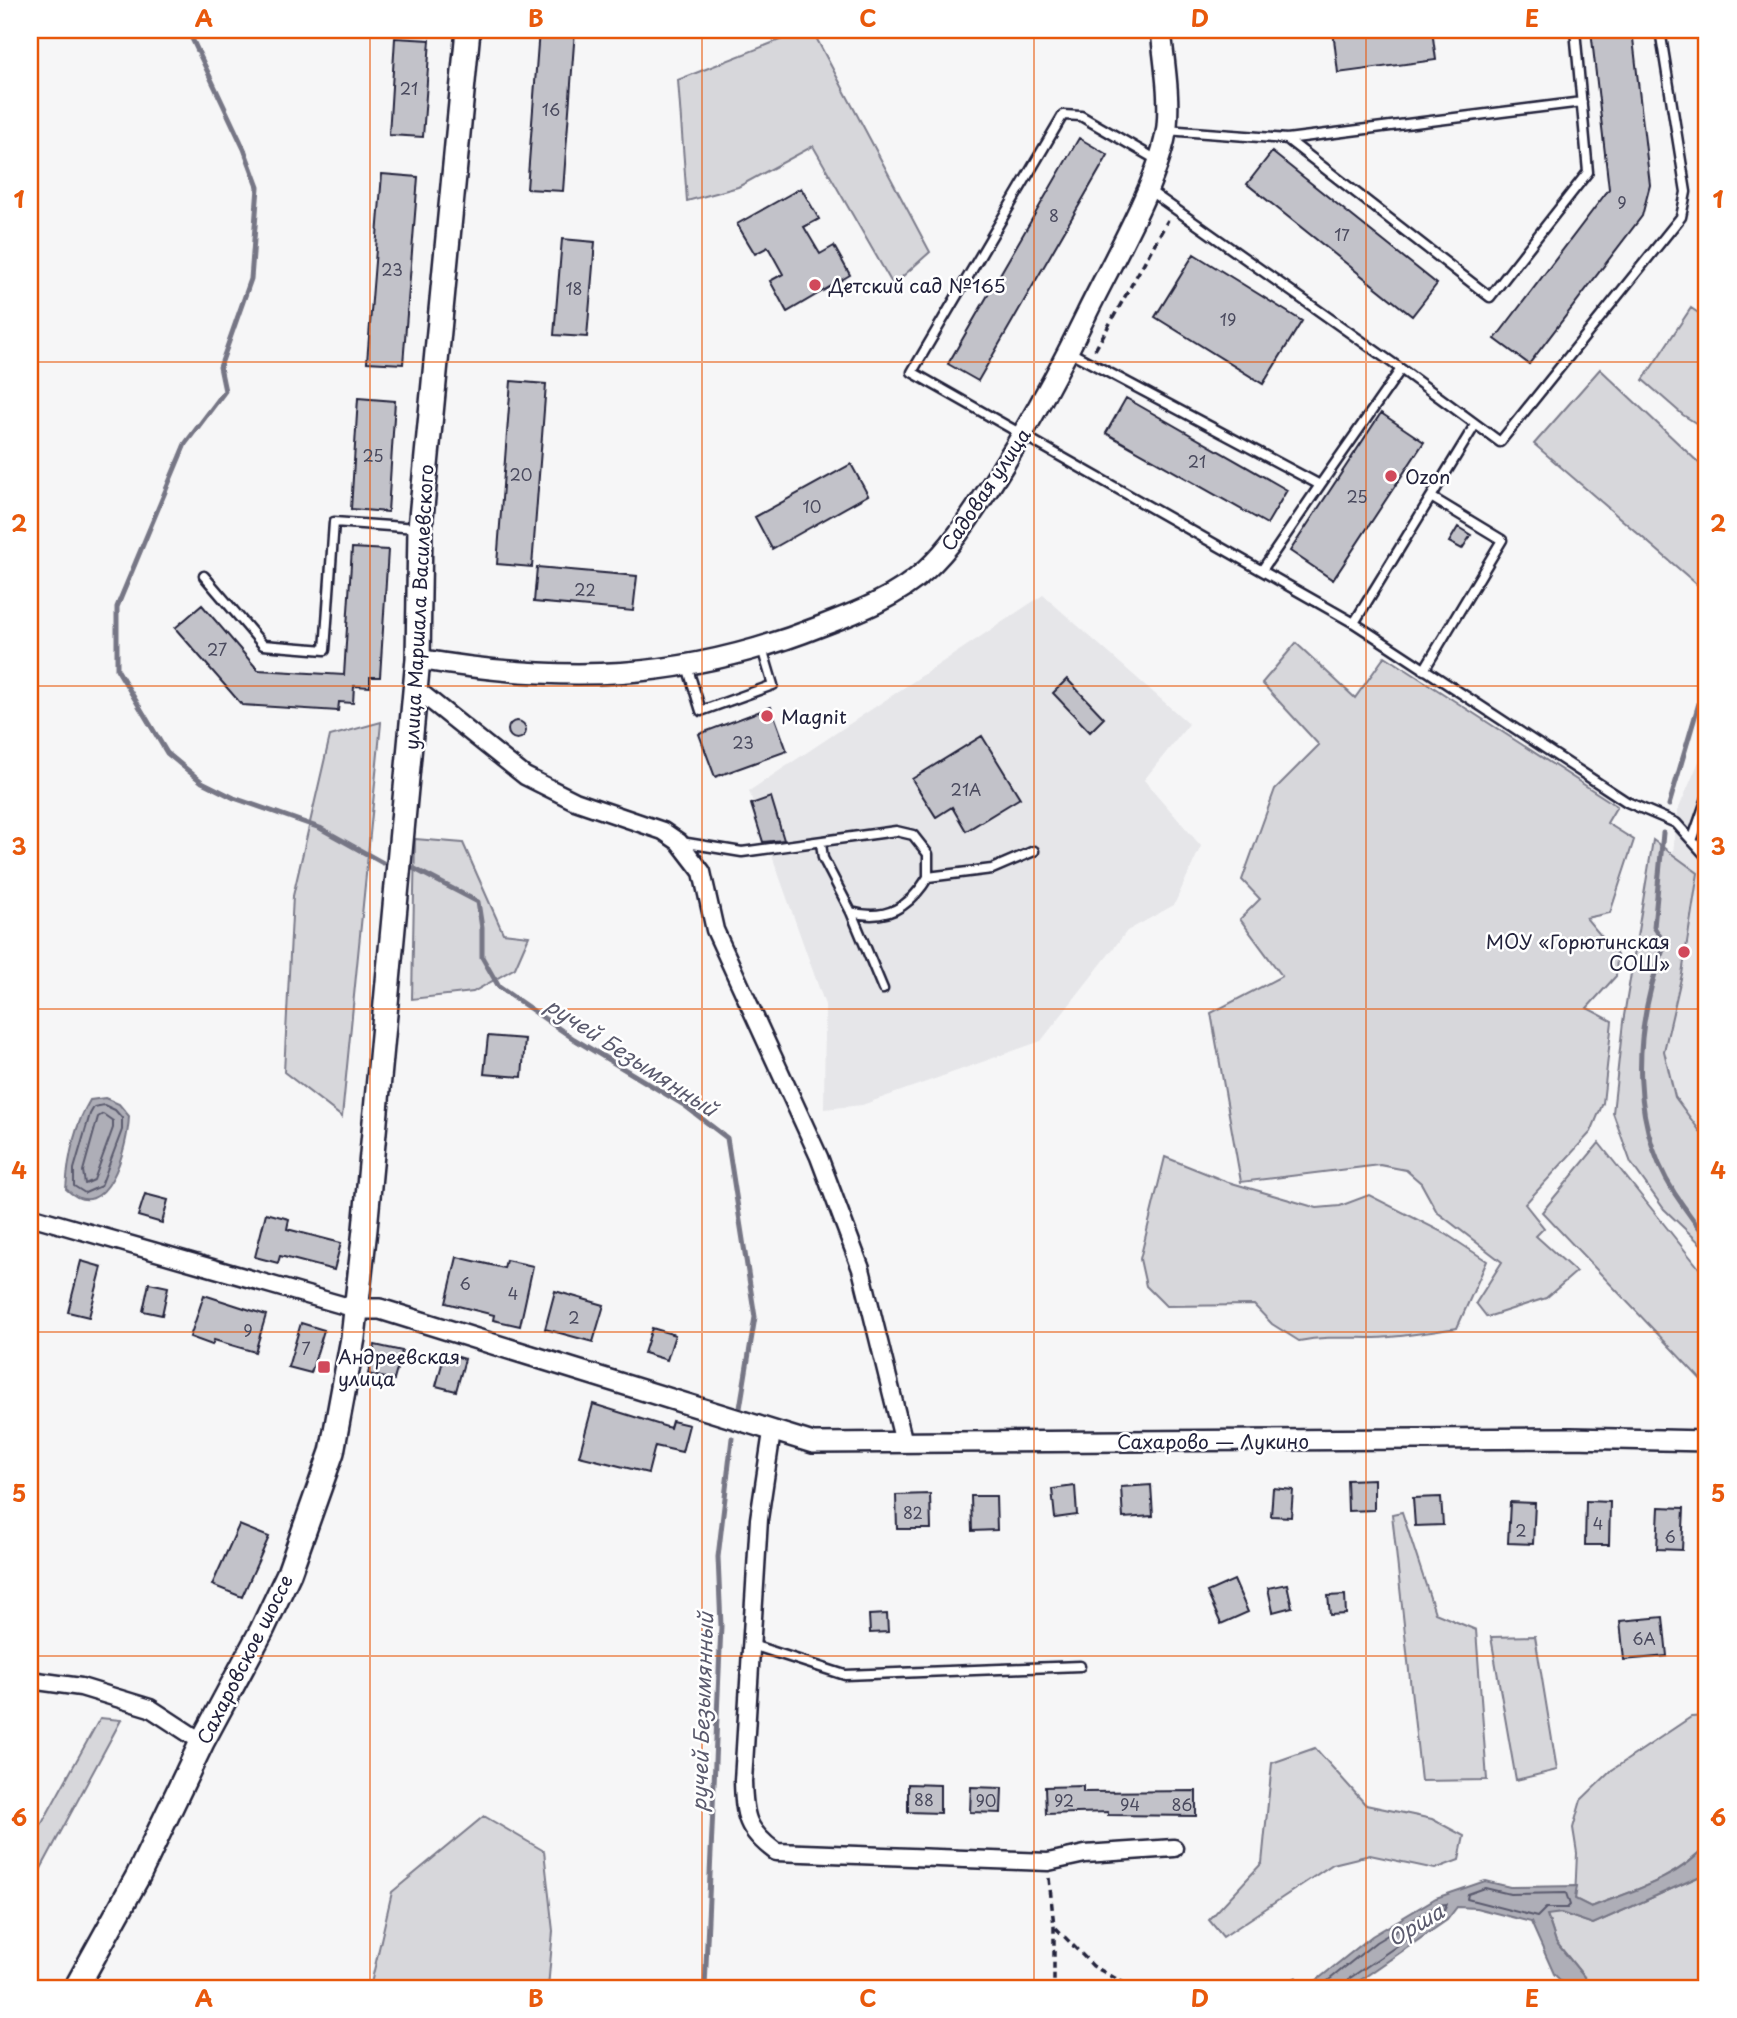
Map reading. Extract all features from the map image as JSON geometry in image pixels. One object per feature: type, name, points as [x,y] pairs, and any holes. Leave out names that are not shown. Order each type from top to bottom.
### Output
[{"type":"main road","name":"улица Маршала Василевского","points":[[356,1309],[418,659],[420,528],[468,30]]},
{"type":"main road","name":"Сахаровское шоссе","points":[[76,1988],[138,1876],[202,1742],[289,1573],[332,1452],[356,1309]]},
{"type":"street","name":"Садовая улица","points":[[418,659],[473,669],[579,675],[632,674],[687,666],[762,648],[875,604],[925,571],[960,533],[1023,435],[1069,351],[1147,189],[1167,130],[1168,97],[1161,30]]},
{"type":"street","points":[[415,688],[525,776],[575,801],[663,831],[678,842],[702,872],[715,930],[818,1157],[862,1269],[904,1443]]},
{"type":"street","points":[[30,1216],[356,1309]]},
{"type":"street","name":"Сахарово — Лукино","points":[[356,1309],[380,1309],[813,1443],[1571,1438],[1707,1441]]},
{"type":"street","points":[[772,1432],[759,1518],[749,1644],[744,1808],[758,1839],[776,1852],[1048,1862],[1085,1854],[1174,1848]]},
{"type":"street","points":[[30,1680],[81,1686],[150,1708],[202,1742]]},
{"type":"lane","points":[[1287,139],[1490,297],[1588,172],[1575,30]]},
{"type":"lane","points":[[1147,189],[1500,442],[1681,217],[1686,192],[1660,30]]},
{"type":"lane","points":[[1167,130],[1287,139],[1582,102]]},
{"type":"lane","points":[[1157,160],[1081,116],[1063,115],[912,372],[1354,623],[1627,802],[1676,823],[1707,857]]},
{"type":"lane","points":[[1069,351],[1320,485]]},
{"type":"lane","points":[[1262,569],[1401,369]]},
{"type":"lane","points":[[1354,623],[1475,425]]},
{"type":"lane","points":[[1423,670],[1502,540],[1431,497]]},
{"type":"lane","points":[[204,576],[263,645],[325,650],[334,522],[420,528]]},
{"type":"lane","points":[[687,666],[701,710],[773,685],[762,648]]},
{"type":"lane","points":[[1692,841],[1707,798]]},
{"type":"lane","points":[[678,842],[742,852],[896,831],[913,835],[928,854],[928,877],[916,896],[894,912],[871,918],[851,912]]},
{"type":"lane","points":[[821,843],[823,858],[851,912],[883,989]]},
{"type":"lane","points":[[928,877],[992,869],[1034,851]]},
{"type":"lane","points":[[749,1644],[845,1675],[1080,1666]]},
{"type":"path","points":[[1089,362],[1174,209]]},
{"type":"path","points":[[1048,1862],[1054,1926],[1054,1988]]},
{"type":"path","points":[[1054,1926],[1093,1966],[1133,1988]]},
{"type":"path","points":[[1272,1988],[1297,1978]]},
{"type":"shaded area","points":[[805,30],[812,30],[930,252],[893,285],[813,146],[738,187],[687,201],[678,80]]},
{"type":"shaded area","points":[[1691,308],[1703,316],[1707,310],[1707,430],[1683,415],[1643,380]]},
{"type":"shaded area","points":[[1600,369],[1701,465],[1707,459],[1707,593],[1534,444]]},
{"type":"shaded area","points":[[1043,595],[1189,724],[1144,780],[1201,846],[1174,905],[1127,931],[1041,1041],[862,1105],[824,1109],[825,1005],[749,791]]},
{"type":"shaded area","points":[[1296,643],[1355,698],[1385,656],[1617,806],[1607,823],[1634,840],[1610,913],[1586,918],[1617,955],[1616,976],[1587,1008],[1612,1021],[1603,1103],[1591,1132],[1525,1204],[1544,1228],[1536,1236],[1576,1272],[1546,1298],[1487,1317],[1476,1303],[1502,1262],[1437,1212],[1421,1183],[1406,1170],[1380,1165],[1241,1182],[1211,1013],[1282,976],[1240,919],[1260,899],[1242,880],[1275,789],[1319,745],[1262,683]]},
{"type":"shaded area","points":[[381,722],[342,1117],[284,1072],[293,896],[330,736]]},
{"type":"shaded area","name":"МОУ «Горютинская СОШ»","points":[[1707,743],[1707,1227],[1647,1071],[1678,810]]},
{"type":"shaded area","points":[[415,839],[463,843],[503,933],[529,936],[515,968],[473,992],[412,999]]},
{"type":"shaded area","points":[[1653,840],[1698,873],[1682,974],[1664,1051],[1675,1097],[1707,1141],[1707,1250],[1664,1209],[1631,1163],[1613,1113],[1623,1022]]},
{"type":"shaded area","points":[[1599,1143],[1707,1278],[1707,1386],[1542,1212]]},
{"type":"shaded area","points":[[1165,1157],[1225,1181],[1317,1208],[1340,1206],[1369,1195],[1446,1234],[1487,1261],[1457,1328],[1385,1337],[1299,1341],[1272,1324],[1254,1305],[1166,1306],[1146,1286],[1140,1259]]},
{"type":"shaded area","points":[[1402,1512],[1435,1613],[1476,1630],[1487,1780],[1421,1781],[1392,1514]]},
{"type":"shaded area","points":[[1535,1636],[1557,1770],[1516,1780],[1491,1637]]},
{"type":"shaded area","points":[[1707,1716],[1707,1845],[1683,1866],[1637,1889],[1591,1907],[1575,1899],[1577,1853],[1573,1828],[1581,1800],[1612,1770],[1691,1717]]},
{"type":"shaded area","points":[[100,1718],[121,1720],[30,1889],[30,1845]]},
{"type":"shaded area","points":[[1315,1748],[1366,1805],[1432,1819],[1464,1836],[1459,1860],[1435,1869],[1370,1855],[1333,1864],[1223,1937],[1209,1920],[1262,1863],[1272,1763]]},
{"type":"shaded area","points":[[484,1816],[544,1851],[553,1931],[548,1988],[370,1988],[392,1892]]},
{"type":"shaded area","points":[[1707,1873],[1707,1988],[1593,1988],[1556,1942],[1547,1914],[1561,1913],[1593,1924]]},
{"type":"water","points":[[105,1098],[119,1104],[129,1116],[124,1146],[119,1163],[104,1191],[93,1198],[80,1198],[66,1189],[73,1143],[90,1100]]},
{"type":"water","name":"Орша","points":[[1707,1845],[1707,1873],[1593,1924],[1561,1913],[1547,1915],[1556,1942],[1593,1988],[1568,1988],[1554,1974],[1531,1922],[1476,1908],[1457,1907],[1447,1920],[1349,1988],[1307,1988],[1372,1936],[1436,1898],[1485,1881],[1510,1887],[1577,1886],[1575,1899],[1591,1907],[1669,1875],[1696,1857]]},
{"type":"building","points":[[539,30],[575,30],[563,191],[527,189]]},
{"type":"building","points":[[1333,30],[1432,30],[1436,60],[1338,73]]},
{"type":"building","points":[[1591,30],[1632,30],[1650,185],[1642,216],[1529,364],[1495,339],[1609,189]]},
{"type":"building","points":[[395,38],[430,40],[423,137],[389,135]]},
{"type":"building","points":[[1079,138],[1108,155],[978,381],[948,364]]},
{"type":"building","points":[[1272,152],[1437,284],[1412,316],[1247,184]]},
{"type":"building","points":[[382,174],[418,177],[403,364],[367,362]]},
{"type":"building","points":[[801,188],[819,219],[804,227],[820,254],[834,246],[850,275],[787,312],[770,281],[783,274],[768,247],[755,254],[737,224]]},
{"type":"building","points":[[562,239],[595,242],[587,337],[554,335]]},
{"type":"building","points":[[1194,254],[1302,321],[1263,384],[1155,317]]},
{"type":"building","points":[[511,381],[546,384],[532,567],[497,564]]},
{"type":"building","points":[[358,398],[395,401],[388,512],[351,509]]},
{"type":"building","points":[[1126,398],[1287,490],[1267,524],[1106,433]]},
{"type":"building","points":[[1381,413],[1424,442],[1333,580],[1290,551]]},
{"type":"building","points":[[851,464],[868,495],[772,549],[755,517]]},
{"type":"building","points":[[1458,527],[1471,535],[1462,549],[1449,542]]},
{"type":"building","points":[[352,548],[388,550],[380,677],[370,677],[370,687],[354,686],[353,703],[339,702],[338,711],[242,705],[175,628],[202,605],[258,670],[344,675]]},
{"type":"building","points":[[537,567],[637,576],[633,611],[534,602]]},
{"type":"building","points":[[1067,679],[1104,718],[1090,732],[1053,693]]},
{"type":"building","points":[[771,707],[787,751],[715,777],[699,734]]},
{"type":"building","points":[[517,721],[523,724],[526,730],[523,736],[517,739],[511,736],[508,730],[511,724]]},
{"type":"building","points":[[982,736],[1020,798],[966,831],[952,807],[936,817],[912,779]]},
{"type":"building","points":[[771,797],[784,840],[763,842],[751,804]]},
{"type":"building","points":[[488,1036],[525,1039],[522,1077],[484,1074]]},
{"type":"building","points":[[145,1194],[168,1200],[162,1223],[138,1216]]},
{"type":"building","points":[[266,1213],[289,1219],[287,1229],[341,1243],[334,1270],[280,1256],[278,1263],[255,1257]]},
{"type":"building","points":[[457,1257],[504,1268],[506,1260],[533,1266],[520,1326],[493,1320],[494,1315],[446,1303]]},
{"type":"building","points":[[81,1261],[102,1267],[89,1317],[68,1312]]},
{"type":"building","points":[[149,1283],[168,1287],[162,1315],[143,1311]]},
{"type":"building","points":[[555,1291],[604,1305],[593,1342],[545,1329]]},
{"type":"building","points":[[204,1295],[266,1315],[255,1352],[214,1340],[212,1345],[190,1337]]},
{"type":"building","points":[[301,1323],[324,1330],[311,1373],[288,1367]]},
{"type":"building","points":[[652,1328],[675,1335],[667,1360],[644,1353]]},
{"type":"building","points":[[375,1345],[402,1351],[394,1380],[368,1374]]},
{"type":"building","points":[[445,1353],[465,1359],[456,1391],[436,1386]]},
{"type":"building","points":[[593,1404],[670,1428],[672,1421],[689,1425],[682,1452],[655,1446],[648,1473],[579,1456]]},
{"type":"building","points":[[1374,1479],[1374,1510],[1348,1511],[1347,1480]]},
{"type":"building","points":[[1151,1485],[1153,1516],[1123,1518],[1121,1487]]},
{"type":"building","points":[[1075,1486],[1077,1515],[1055,1518],[1052,1489]]},
{"type":"building","points":[[1273,1488],[1293,1490],[1291,1517],[1271,1516]]},
{"type":"building","points":[[930,1494],[931,1529],[897,1529],[896,1495]]},
{"type":"building","points":[[971,1496],[996,1496],[997,1530],[972,1531]]},
{"type":"building","points":[[1441,1497],[1443,1525],[1415,1526],[1413,1498]]},
{"type":"building","points":[[1586,1501],[1610,1502],[1609,1545],[1585,1545]]},
{"type":"building","points":[[1510,1502],[1535,1503],[1533,1544],[1508,1543]]},
{"type":"building","points":[[1659,1507],[1684,1508],[1682,1550],[1657,1549]]},
{"type":"building","points":[[239,1525],[269,1537],[242,1597],[212,1585]]},
{"type":"building","points":[[1234,1580],[1248,1612],[1221,1624],[1207,1592]]},
{"type":"building","points":[[1287,1584],[1292,1607],[1273,1612],[1268,1588]]},
{"type":"building","points":[[1345,1595],[1346,1614],[1330,1615],[1328,1596]]},
{"type":"building","points":[[887,1614],[888,1632],[870,1633],[869,1615]]},
{"type":"building","points":[[1663,1617],[1667,1656],[1624,1660],[1620,1621]]},
{"type":"building","points":[[908,1784],[940,1785],[940,1813],[908,1812]]},
{"type":"building","points":[[1083,1786],[1083,1792],[1196,1791],[1196,1816],[1108,1815],[1108,1812],[1046,1814],[1045,1787]]},
{"type":"building","points":[[971,1787],[1002,1788],[1001,1813],[970,1812]]},
{"type":"waterway","name":"ручей Безымянный","points":[[188,30],[244,149],[258,187],[251,279],[220,367],[225,391],[185,444],[117,607],[117,669],[167,753],[202,782],[234,798],[320,828],[383,863]]},
{"type":"waterway","points":[[1669,805],[1707,676]]},
{"type":"waterway","points":[[1663,833],[1654,927],[1665,944],[1654,977],[1641,1045],[1644,1113],[1652,1146],[1665,1177],[1707,1236]]},
{"type":"waterway","name":"ручей Безымянный","points":[[411,867],[478,902],[482,928],[482,957],[499,987],[574,1039],[684,1105],[727,1138],[755,1317],[740,1408]]},
{"type":"waterway","name":"ручей Безымянный","points":[[705,1988],[721,1626],[718,1557],[732,1438]]},
{"type":"place","name":"Детский сад №165","points":[[815,285]]},
{"type":"place","name":"Ozon","points":[[1391,476]]},
{"type":"place","name":"Magnit","points":[[767,716]]},
{"type":"place","name":"МОУ «Горютинская СОШ»","points":[[1684,952]]},
{"type":"place","name":"Андреевская улица","points":[[324,1367]]}]
